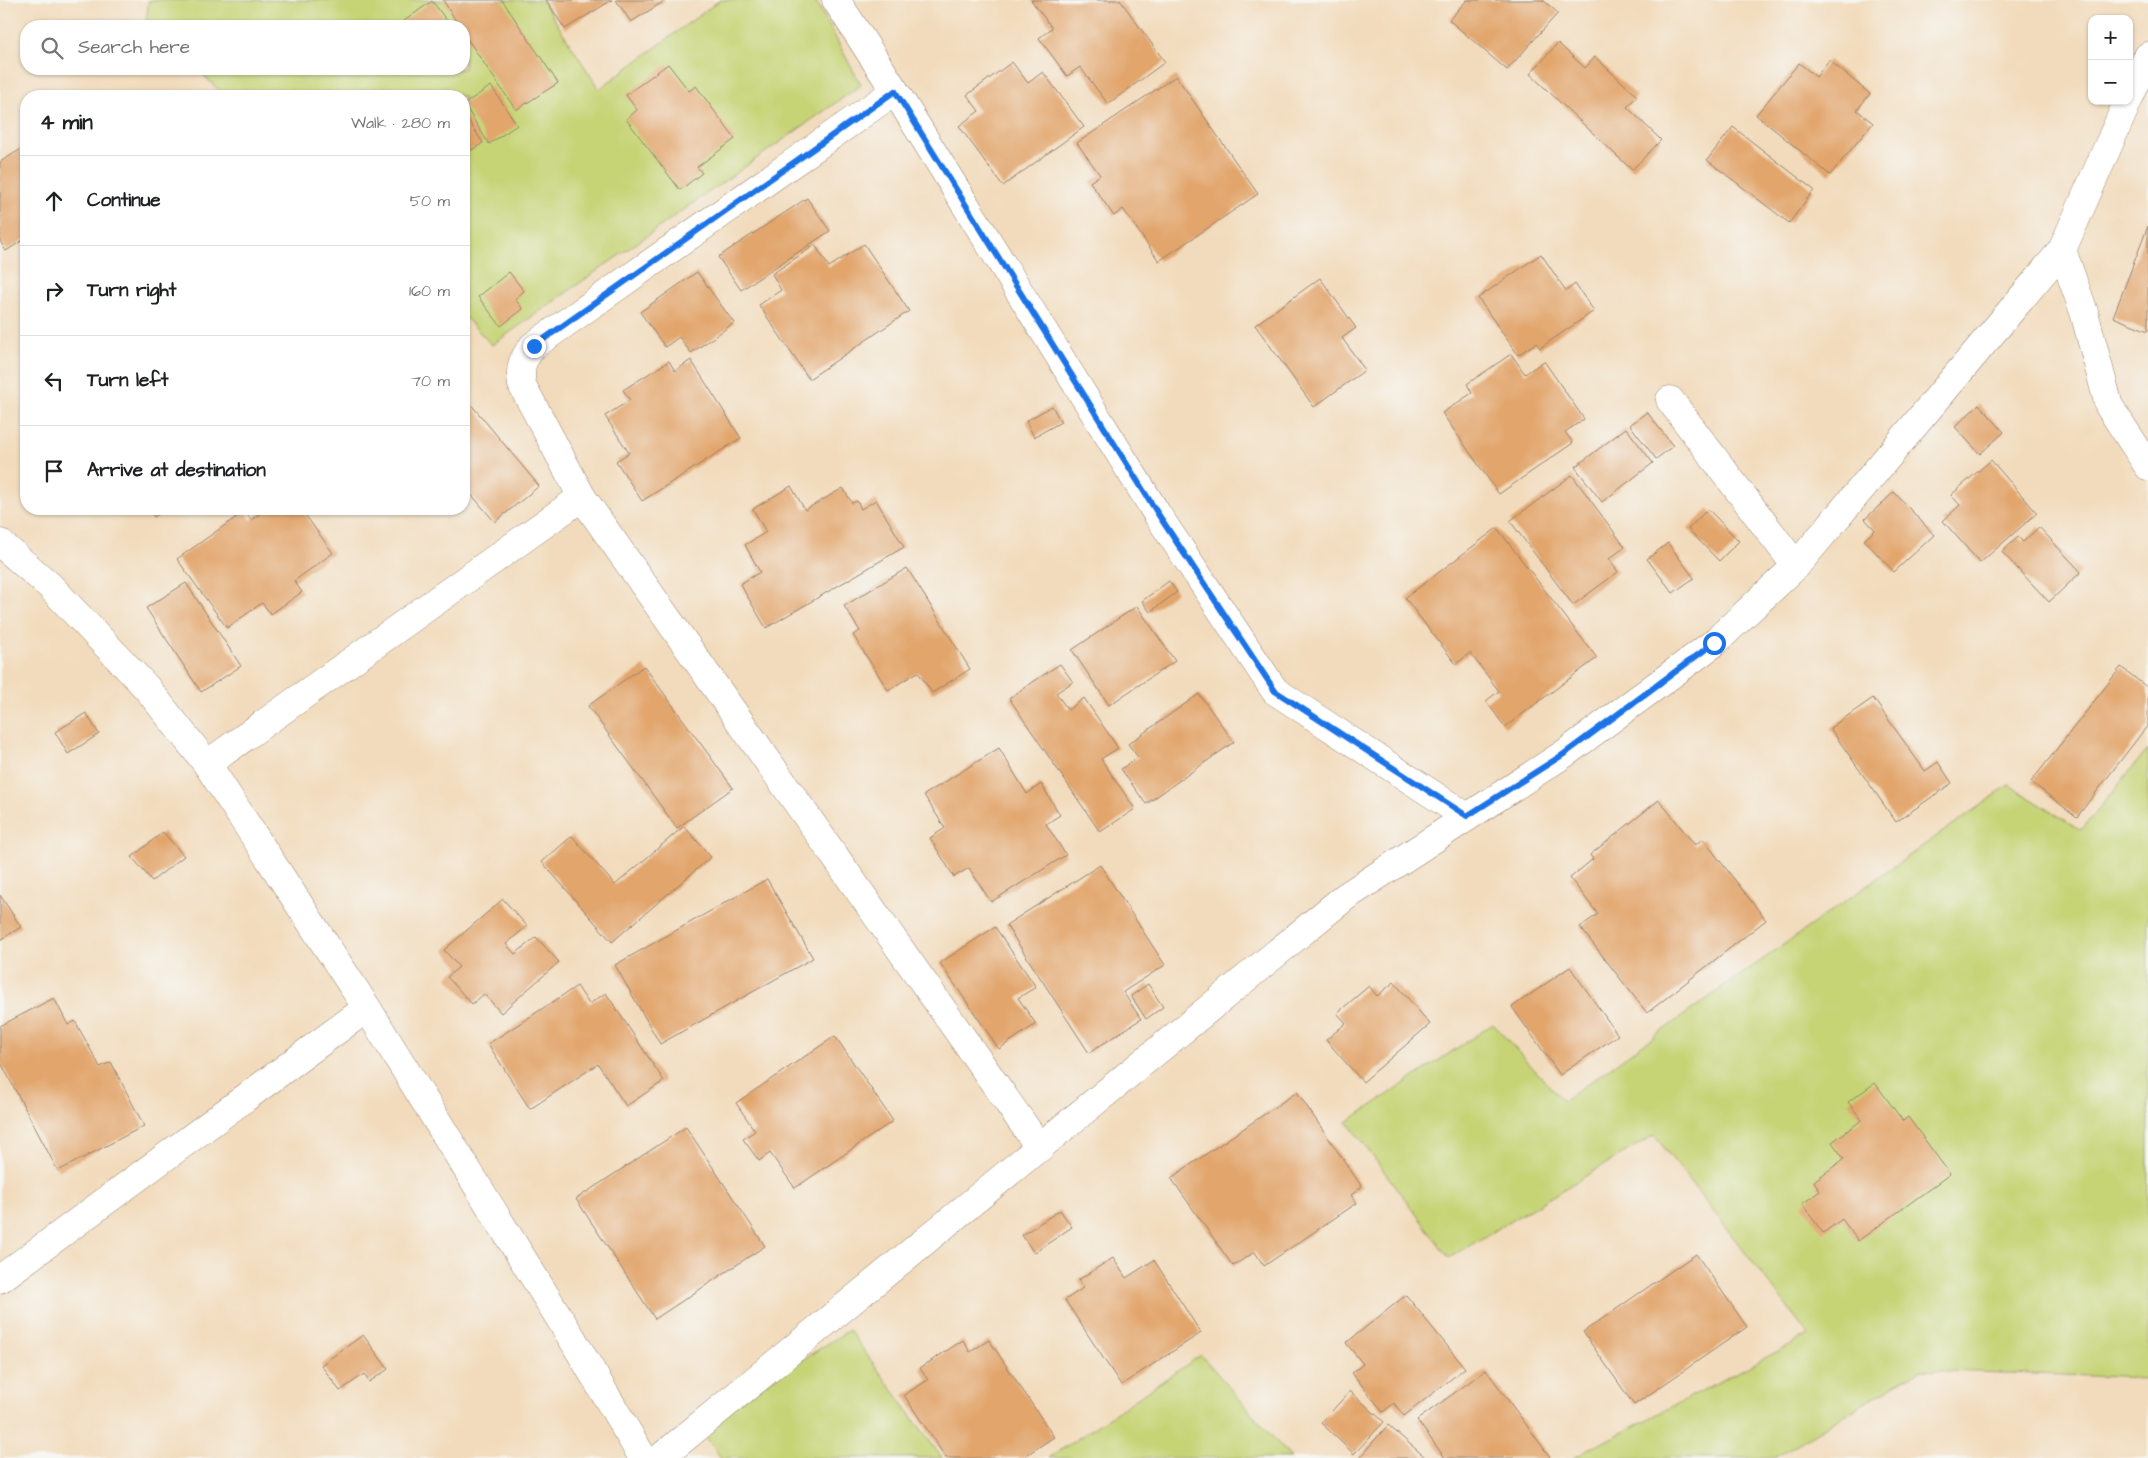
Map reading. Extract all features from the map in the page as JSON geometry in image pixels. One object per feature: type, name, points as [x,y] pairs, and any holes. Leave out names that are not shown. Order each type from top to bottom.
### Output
[{"type":"street","points":[[836,0],[895,91],[1158,514],[1275,691],[1467,816]]},
{"type":"street","points":[[2133,91],[2148,56]]},
{"type":"street","points":[[895,91],[534,346],[522,360],[520,371],[522,385],[582,497],[1040,1148]]},
{"type":"street","points":[[660,1458],[1345,897],[1564,754],[1714,643],[1796,566],[2062,250],[2127,105]]},
{"type":"street","points":[[2062,250],[2084,312],[2109,406],[2148,466]]},
{"type":"street","points":[[1670,400],[1796,566]]},
{"type":"street","points":[[207,764],[582,497]]},
{"type":"street","points":[[0,543],[49,586],[146,686],[207,764],[368,1008],[574,1340],[643,1458]]},
{"type":"street","points":[[0,1279],[368,1008]]},
{"type":"green space","points":[[149,0],[542,0],[599,89],[720,0],[815,0],[861,85],[492,345],[470,322],[470,90],[219,90],[203,75],[470,75],[470,20],[146,19]]},
{"type":"green space","points":[[2148,749],[2148,1378],[1919,1370],[1774,1458],[1573,1458],[1809,1335],[1654,1135],[1449,1258],[1347,1122],[1493,1024],[1563,1101],[2009,785],[2081,830]]},
{"type":"green space","points":[[849,1330],[942,1458],[721,1458],[700,1429],[755,1390]]},
{"type":"green space","points":[[1201,1355],[1291,1458],[1049,1458]]},
{"type":"building","points":[[443,0],[502,0],[558,83],[516,110],[470,43],[470,20],[455,20]]},
{"type":"building","points":[[546,0],[612,0],[565,29]]},
{"type":"building","points":[[616,0],[666,0],[631,22]]},
{"type":"building","points":[[1031,0],[1120,0],[1165,62],[1108,104],[1080,67],[1067,76],[1039,38],[1052,28]]},
{"type":"building","points":[[1467,0],[1543,0],[1558,13],[1507,70],[1449,20]]},
{"type":"building","points":[[432,1],[446,20],[405,20]]},
{"type":"building","points":[[1558,43],[1585,68],[1595,57],[1637,96],[1627,107],[1661,140],[1632,170],[1530,74]]},
{"type":"building","points":[[1829,60],[1870,94],[1857,110],[1873,123],[1830,175],[1756,115],[1799,63],[1816,77]]},
{"type":"building","points":[[1012,62],[1028,83],[1043,72],[1084,127],[1003,186],[959,126],[979,111],[967,95]]},
{"type":"building","points":[[668,64],[689,91],[696,86],[735,139],[697,167],[702,173],[680,190],[626,119],[637,110],[626,95]]},
{"type":"building","points":[[1176,76],[1258,194],[1159,261],[1123,209],[1114,216],[1090,182],[1100,175],[1077,143]]},
{"type":"building","points":[[491,86],[517,125],[489,144],[470,114],[470,100]]},
{"type":"building","points":[[470,123],[483,143],[470,151]]},
{"type":"building","points":[[1733,127],[1814,190],[1789,223],[1707,160]]},
{"type":"building","points":[[20,150],[20,242],[6,251],[0,241],[0,162]]},
{"type":"building","points":[[807,198],[830,231],[741,290],[718,257]]},
{"type":"building","points":[[2148,226],[2148,331],[2113,317]]},
{"type":"building","points":[[864,244],[909,311],[809,379],[759,305],[781,290],[772,274],[815,245],[829,267]]},
{"type":"building","points":[[1541,254],[1566,291],[1575,284],[1594,311],[1540,348],[1536,343],[1518,355],[1478,298]]},
{"type":"building","points":[[509,272],[524,291],[515,299],[523,309],[501,326],[478,297]]},
{"type":"building","points":[[697,272],[734,323],[691,353],[679,337],[665,347],[640,312]]},
{"type":"building","points":[[1320,278],[1356,328],[1342,338],[1365,370],[1314,407],[1255,325]]},
{"type":"building","points":[[1511,354],[1525,374],[1544,361],[1584,419],[1565,432],[1573,443],[1499,494],[1442,413],[1472,393],[1467,384]]},
{"type":"building","points":[[691,360],[741,438],[642,501],[616,461],[629,453],[605,416],[630,400],[623,390],[669,361],[675,371]]},
{"type":"building","points":[[470,403],[539,486],[495,522],[470,493]]},
{"type":"building","points":[[1979,404],[2004,432],[1980,454],[1955,427]]},
{"type":"building","points":[[1052,406],[1061,422],[1034,437],[1026,421]]},
{"type":"building","points":[[1647,412],[1673,446],[1656,459],[1630,425]]},
{"type":"building","points":[[1626,428],[1653,463],[1602,502],[1575,467]]},
{"type":"building","points":[[1991,460],[2037,513],[1980,563],[1943,521],[1960,505],[1951,495]]},
{"type":"building","points":[[1572,475],[1625,547],[1609,559],[1618,572],[1573,605],[1510,521]]},
{"type":"building","points":[[791,486],[805,510],[843,488],[852,503],[857,501],[861,509],[876,500],[904,547],[766,628],[740,584],[760,572],[745,545],[766,532],[753,509]]},
{"type":"building","points":[[1894,492],[1934,535],[1894,572],[1864,540],[1875,530],[1865,519]]},
{"type":"building","points":[[1708,509],[1739,541],[1719,561],[1688,529]]},
{"type":"building","points":[[239,515],[248,515],[251,520],[258,515],[305,515],[333,553],[294,581],[302,592],[271,614],[262,603],[227,628],[177,559]]},
{"type":"building","points":[[2039,527],[2081,572],[2049,602],[2002,552],[2018,537],[2023,542]]},
{"type":"building","points":[[1497,528],[1597,658],[1505,727],[1486,701],[1499,691],[1470,653],[1456,664],[1405,598]]},
{"type":"building","points":[[1668,543],[1694,578],[1673,593],[1647,559]]},
{"type":"building","points":[[907,568],[970,669],[932,693],[918,672],[888,690],[853,635],[860,631],[844,606]]},
{"type":"building","points":[[1169,581],[1177,592],[1150,612],[1142,601]]},
{"type":"building","points":[[186,583],[241,666],[201,692],[146,608]]},
{"type":"building","points":[[1137,606],[1175,661],[1109,705],[1072,650]]},
{"type":"building","points":[[1060,664],[1073,682],[1056,693],[1068,710],[1084,698],[1118,748],[1101,759],[1135,809],[1100,832],[1009,698]]},
{"type":"building","points":[[644,666],[733,788],[677,828],[588,706]]},
{"type":"building","points":[[2121,667],[2148,688],[2148,725],[2077,817],[2031,782]]},
{"type":"building","points":[[1199,694],[1234,742],[1146,804],[1121,769],[1138,757],[1128,744]]},
{"type":"building","points":[[1873,698],[1925,771],[1938,762],[1952,783],[1896,822],[1830,728]]},
{"type":"building","points":[[86,713],[99,734],[68,754],[55,732]]},
{"type":"building","points":[[999,748],[1027,794],[1041,784],[1060,815],[1046,824],[1066,855],[991,902],[969,868],[954,877],[930,838],[945,828],[924,795]]},
{"type":"building","points":[[1659,800],[1695,845],[1703,839],[1766,920],[1647,1013],[1580,927],[1598,914],[1570,878],[1593,859],[1590,855]]},
{"type":"building","points":[[684,826],[711,857],[612,942],[542,862],[572,836],[615,885]]},
{"type":"building","points":[[163,832],[184,856],[152,881],[132,857]]},
{"type":"building","points":[[1100,865],[1165,965],[1123,992],[1141,1019],[1089,1053],[1006,925]]},
{"type":"building","points":[[767,879],[813,958],[660,1044],[615,965]]},
{"type":"building","points":[[0,895],[21,927],[0,940]]},
{"type":"building","points":[[503,899],[527,926],[506,944],[515,954],[536,937],[559,962],[501,1013],[484,994],[472,1004],[447,977],[459,967],[444,950]]},
{"type":"building","points":[[995,927],[1036,987],[1018,998],[1036,1024],[999,1049],[940,963]]},
{"type":"building","points":[[1570,967],[1618,1035],[1560,1075],[1512,1007]]},
{"type":"building","points":[[1394,982],[1430,1024],[1363,1082],[1326,1040],[1346,1023],[1337,1013],[1369,986],[1377,996]]},
{"type":"building","points":[[1148,984],[1163,1007],[1146,1019],[1131,996]]},
{"type":"building","points":[[577,986],[589,1004],[606,993],[664,1081],[626,1106],[598,1064],[530,1109],[488,1044]]},
{"type":"building","points":[[54,998],[68,1025],[75,1021],[100,1067],[111,1062],[144,1126],[58,1171],[0,1061],[0,1026]]},
{"type":"building","points":[[835,1036],[893,1121],[795,1188],[770,1153],[759,1161],[743,1139],[755,1131],[736,1103]]},
{"type":"building","points":[[1875,1083],[1903,1121],[1908,1117],[1950,1174],[1858,1241],[1842,1219],[1823,1233],[1802,1204],[1820,1191],[1814,1181],[1844,1159],[1832,1142],[1862,1120],[1848,1102]]},
{"type":"building","points":[[1297,1092],[1362,1187],[1351,1195],[1357,1203],[1264,1266],[1255,1252],[1233,1266],[1171,1178]]},
{"type":"building","points":[[686,1127],[765,1246],[655,1319],[576,1199]]},
{"type":"building","points":[[1060,1210],[1072,1227],[1034,1253],[1022,1235]]},
{"type":"building","points":[[1696,1254],[1747,1327],[1634,1405],[1583,1332]]},
{"type":"building","points":[[1113,1258],[1126,1278],[1154,1260],[1201,1333],[1121,1385],[1065,1300],[1083,1288],[1078,1280]]},
{"type":"building","points":[[1406,1295],[1465,1368],[1404,1416],[1394,1403],[1383,1412],[1352,1373],[1363,1364],[1346,1343]]},
{"type":"building","points":[[363,1335],[388,1369],[369,1382],[364,1374],[340,1391],[321,1365]]},
{"type":"building","points":[[963,1340],[970,1352],[989,1340],[1054,1437],[1022,1458],[946,1458],[904,1395],[928,1380],[920,1368]]},
{"type":"building","points":[[1486,1370],[1550,1457],[1445,1458],[1417,1420]]},
{"type":"building","points":[[1350,1391],[1384,1422],[1354,1454],[1321,1423]]},
{"type":"building","points":[[1388,1425],[1426,1458],[1359,1458]]},
{"type":"route","points":[[534,346],[895,91],[1158,514],[1275,691],[1467,816],[1564,754],[1714,643]]}]
